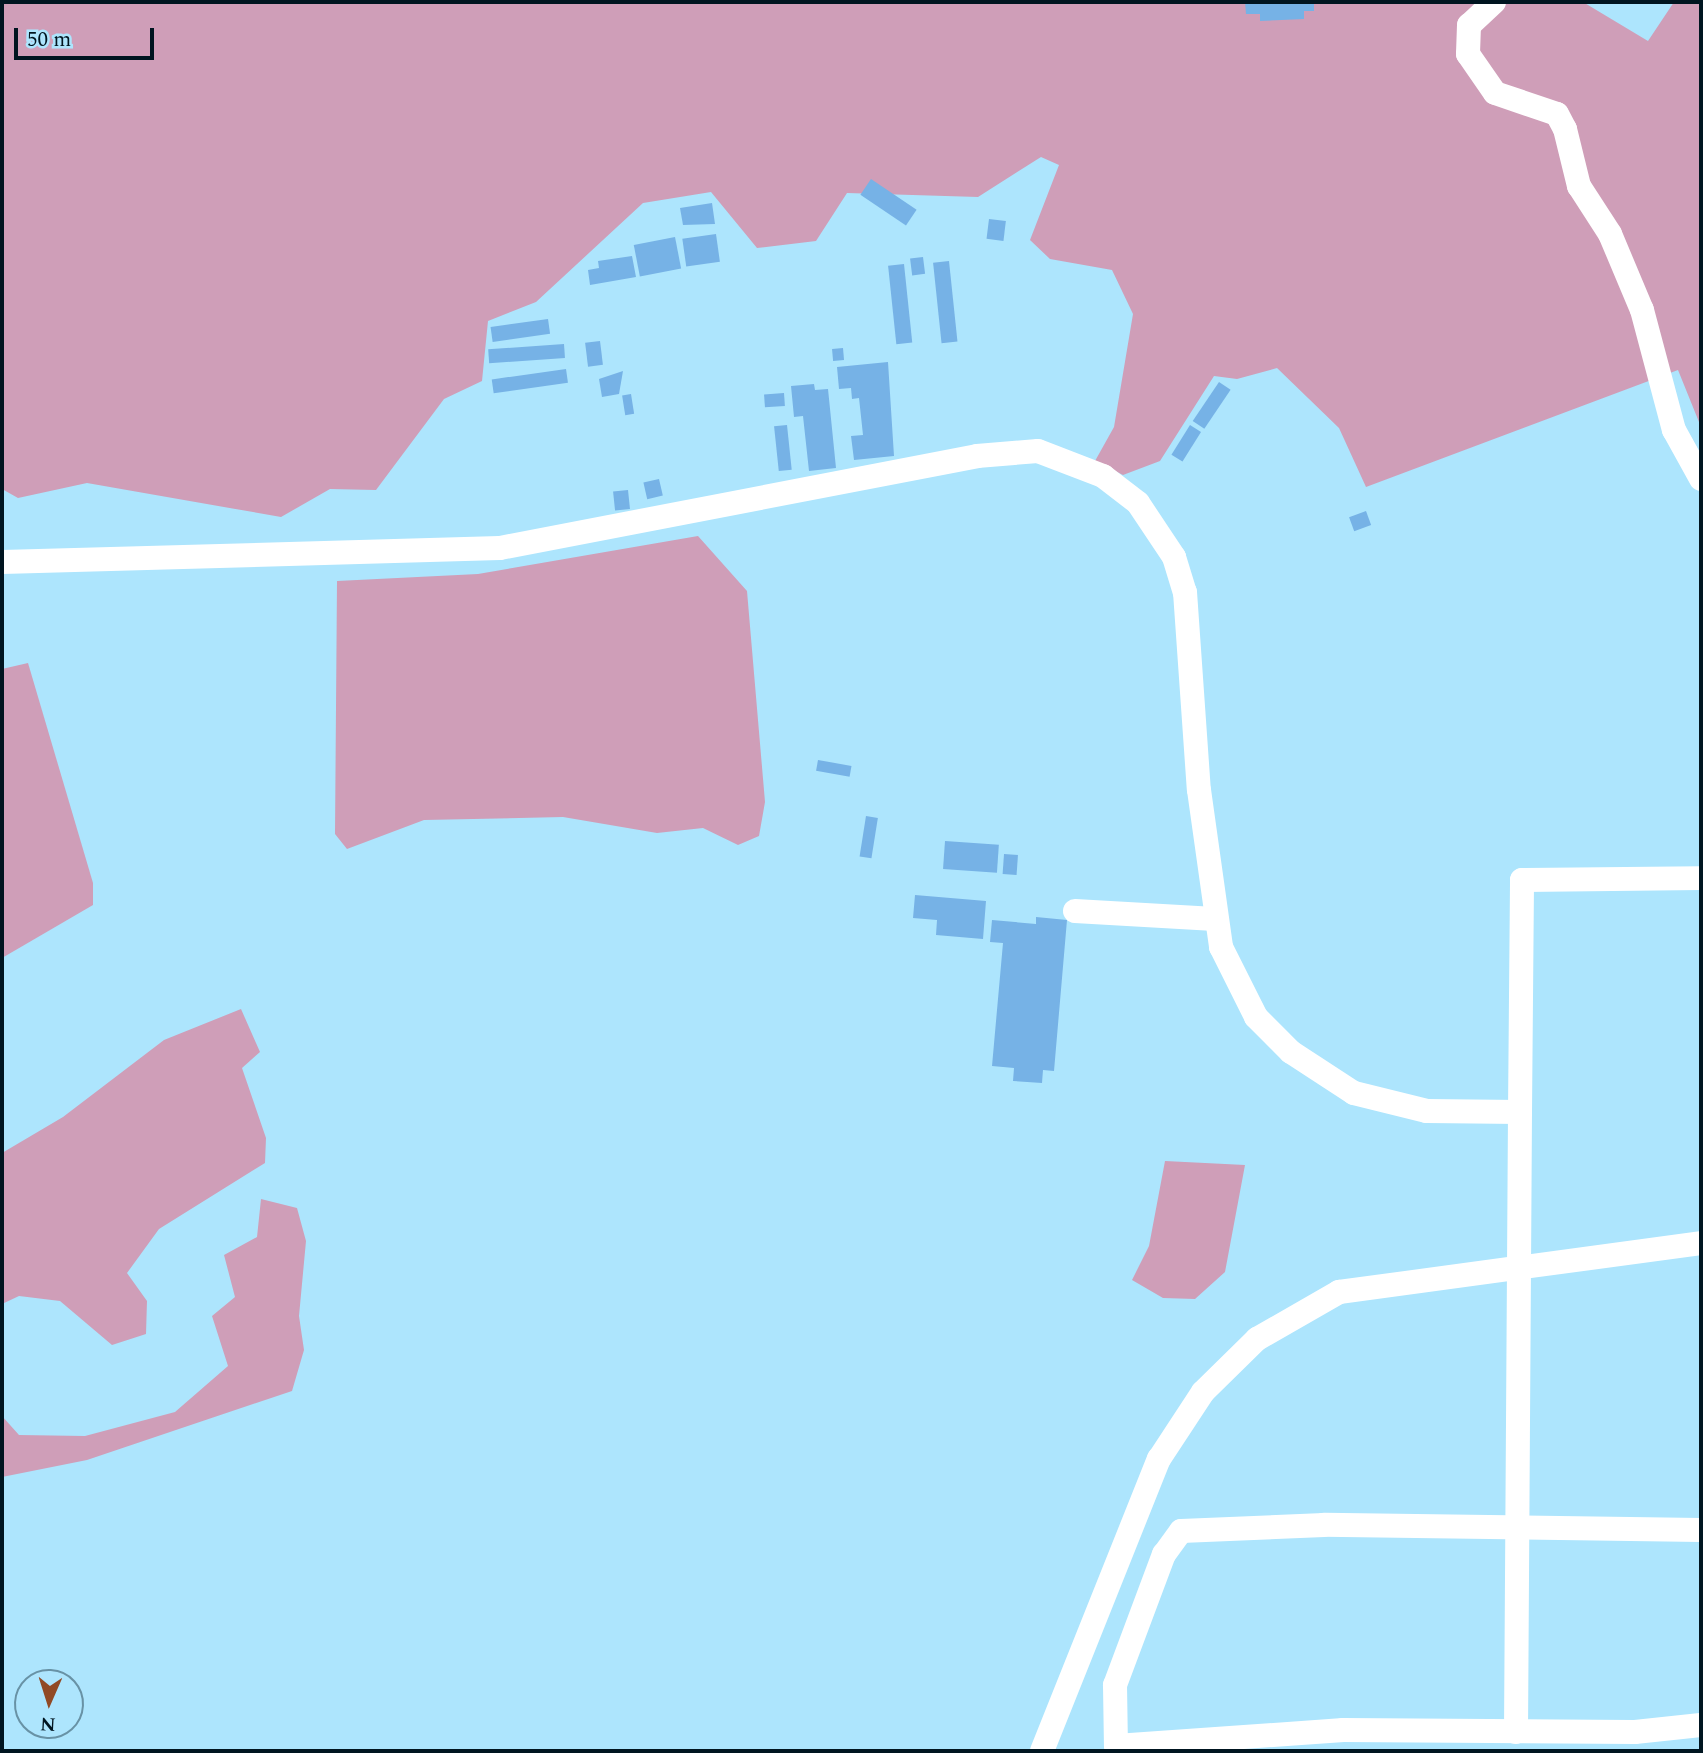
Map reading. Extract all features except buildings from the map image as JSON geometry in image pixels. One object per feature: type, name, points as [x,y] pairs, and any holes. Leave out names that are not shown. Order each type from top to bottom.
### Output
[{"type":"street","points":[[1494,2],[1469,25],[1468,54],[1495,93],[1557,114],[1561,121],[1579,186],[1610,234],[1643,310],[1674,430],[1701,479]]},
{"type":"street","points":[[2,562],[500,548],[977,456],[1038,451],[1073,460],[1138,503],[1177,568],[1216,919],[1226,957],[1256,1017],[1291,1052],[1354,1094],[1427,1111],[1520,1112]]},
{"type":"street","points":[[1516,1732],[1522,1269],[1522,880],[1701,878]]},
{"type":"street","points":[[1075,911],[1216,919]]},
{"type":"street","points":[[1042,1751],[1159,1459],[1203,1392],[1257,1339],[1339,1292],[1701,1243]]},
{"type":"street","points":[[1701,1530],[1520,1527],[1181,1531],[1164,1554],[1115,1685],[1116,1746],[1343,1730],[1516,1732],[1701,1726]]},
{"type":"shaded area","points":[[2,2],[1583,2],[1648,41],[1674,2],[1701,2],[1701,427],[1678,370],[1366,487],[1339,428],[1277,368],[1237,379],[1214,376],[1160,461],[1123,475],[1095,461],[1114,427],[1133,314],[1112,270],[1050,259],[1030,240],[1059,165],[1041,157],[978,197],[847,193],[816,241],[757,248],[711,192],[643,203],[536,302],[488,321],[482,381],[444,399],[376,490],[330,489],[281,517],[87,483],[18,498],[2,489]]},
{"type":"shaded area","points":[[698,536],[747,591],[765,802],[759,836],[738,845],[703,828],[657,833],[563,817],[424,820],[347,849],[335,834],[337,581],[478,574]]},
{"type":"shaded area","points":[[28,663],[93,883],[93,905],[2,958],[2,669]]},
{"type":"shaded area","points":[[241,1009],[260,1052],[242,1068],[266,1138],[265,1163],[159,1229],[127,1273],[147,1301],[146,1334],[112,1345],[60,1301],[19,1296],[2,1304],[2,1153],[63,1117],[164,1040]]},
{"type":"shaded area","points":[[1165,1161],[1245,1165],[1225,1272],[1195,1299],[1163,1298],[1132,1280],[1149,1246]]},
{"type":"shaded area","points":[[261,1199],[297,1208],[306,1241],[299,1316],[304,1350],[292,1391],[87,1460],[2,1477],[2,1416],[19,1435],[85,1436],[175,1412],[228,1366],[212,1316],[235,1297],[224,1255],[257,1237]]}]
